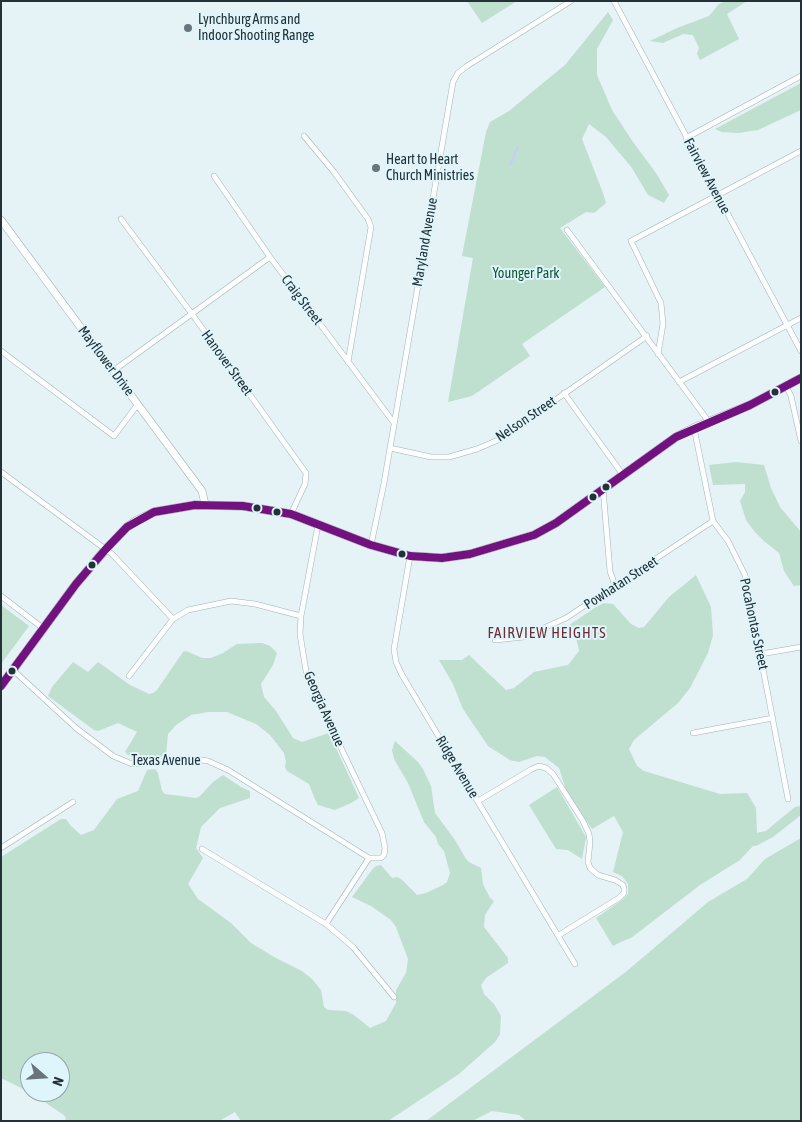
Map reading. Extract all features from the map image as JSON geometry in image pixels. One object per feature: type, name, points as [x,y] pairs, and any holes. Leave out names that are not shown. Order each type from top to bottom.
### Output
[{"type":"main road","points":[[1,686],[76,584],[118,535],[145,516],[171,508],[205,504],[243,506],[291,514],[371,545],[410,556],[442,558],[470,554],[534,535],[556,522],[676,437],[750,405],[801,378]]},
{"type":"street","name":"Maryland Avenue","points":[[371,545],[390,448],[453,82],[458,73],[467,66],[571,1]]},
{"type":"street","name":"Fairview Avenue","points":[[614,1],[801,351]]},
{"type":"street","points":[[686,138],[801,76]]},
{"type":"street","points":[[304,136],[334,172],[368,219],[371,227],[348,362]]},
{"type":"street","points":[[658,354],[663,324],[661,303],[631,241],[801,151]]},
{"type":"street","name":"Craig Street","points":[[214,176],[270,257],[394,423]]},
{"type":"street","name":"Hanover Street","points":[[121,219],[306,473],[305,484],[291,514]]},
{"type":"street","name":"Mayflower Drive","points":[[1,220],[202,491],[205,504]]},
{"type":"street","points":[[567,230],[709,422]]},
{"type":"street","points":[[113,371],[270,257]]},
{"type":"street","points":[[679,382],[801,318]]},
{"type":"street","name":"Nelson Street","points":[[390,448],[431,457],[449,457],[478,449],[498,440],[647,336]]},
{"type":"street","points":[[1,351],[114,436],[138,404]]},
{"type":"street","points":[[786,386],[791,396],[801,441]]},
{"type":"street","points":[[564,393],[623,475]]},
{"type":"street","name":"Pocahontas Street","points":[[694,428],[713,521],[732,547],[745,575],[788,799]]},
{"type":"street","points":[[1,472],[112,554],[173,620]]},
{"type":"street","points":[[603,489],[610,571],[616,586]]},
{"type":"street","name":"Powhatan Street","points":[[495,640],[524,637],[566,618],[713,521]]},
{"type":"street","name":"Georgia Avenue","points":[[318,525],[301,616],[300,634],[306,671],[314,692],[382,834],[385,848],[384,855],[377,859],[369,858]]},
{"type":"street","name":"Ridge Avenue","points":[[410,556],[394,650],[396,662],[575,964]]},
{"type":"street","points":[[1,596],[44,629]]},
{"type":"street","points":[[129,676],[173,620],[188,610],[231,601],[255,604],[301,616]]},
{"type":"street","points":[[761,654],[801,647]]},
{"type":"street","name":"Texas Avenue","points":[[13,670],[76,728],[113,756],[132,764],[195,759],[208,761],[228,770],[369,858]]},
{"type":"street","points":[[693,733],[772,718]]},
{"type":"street","points":[[478,801],[532,769],[539,766],[546,768],[553,774],[583,821],[589,834],[588,862],[590,868],[598,874],[623,885],[624,893],[619,898],[559,936]]},
{"type":"street","points":[[1,848],[73,802]]},
{"type":"street","points":[[202,849],[326,924],[353,948],[394,997]]},
{"type":"street","points":[[326,924],[369,858]]},
{"type":"green space","points":[[467,1],[517,1],[482,23]]},
{"type":"green space","points":[[725,1],[747,1],[727,14],[739,39],[700,60],[697,54],[699,48],[693,35],[683,34],[663,43],[650,41],[709,16],[719,4]]},
{"type":"green space","name":"Younger Park","points":[[608,12],[613,20],[597,49],[597,75],[612,110],[669,195],[664,203],[648,195],[632,168],[606,137],[589,124],[582,139],[606,203],[594,213],[586,212],[560,228],[605,287],[522,344],[530,356],[472,396],[448,402],[473,258],[462,256],[486,132],[490,122],[509,111],[565,65]]},
{"type":"green space","points":[[801,83],[801,110],[758,130],[738,133],[722,132],[715,129]]},
{"type":"green space","points":[[736,462],[764,465],[771,488],[780,507],[801,532],[801,585],[794,586],[784,571],[779,553],[754,531],[746,520],[740,501],[745,492],[745,484],[713,485],[709,465]]},
{"type":"green space","points":[[696,575],[711,607],[713,635],[708,653],[690,688],[678,703],[634,740],[629,749],[637,766],[644,771],[720,794],[747,793],[756,808],[757,833],[766,831],[795,807],[801,806],[801,815],[773,837],[753,846],[740,860],[700,885],[631,938],[613,946],[596,918],[628,894],[628,884],[622,876],[613,872],[623,832],[614,816],[592,829],[567,793],[559,768],[545,757],[537,756],[519,762],[510,760],[488,746],[463,709],[453,684],[439,660],[462,660],[469,655],[506,690],[514,688],[534,672],[568,665],[579,651],[575,634],[565,628],[596,607],[604,603],[613,604],[631,624],[639,628],[644,627],[669,597]]},
{"type":"green space","points":[[1,605],[29,626],[1,664]]},
{"type":"green space","points":[[262,643],[270,646],[277,653],[273,665],[261,684],[264,697],[276,711],[293,738],[302,742],[329,733],[359,798],[351,803],[335,810],[318,805],[309,784],[287,771],[284,753],[270,735],[256,724],[227,712],[208,712],[191,715],[176,725],[168,734],[166,755],[158,758],[140,759],[125,752],[137,732],[118,723],[98,731],[94,730],[48,696],[52,687],[73,662],[88,672],[98,662],[130,685],[149,694],[157,690],[183,652],[186,651],[202,658],[211,658],[237,644]]},
{"type":"green space","points":[[395,741],[423,769],[431,786],[435,813],[466,859],[481,868],[483,884],[490,898],[494,901],[485,915],[484,927],[508,958],[508,963],[486,978],[481,985],[484,994],[494,1004],[501,1016],[500,1034],[495,1042],[459,1074],[388,1121],[241,1121],[235,1112],[219,1121],[66,1121],[65,1116],[45,1102],[70,1102],[70,1052],[20,1052],[20,1088],[1,1078],[1,857],[61,819],[66,819],[81,835],[94,830],[117,799],[138,791],[147,770],[155,769],[158,773],[162,791],[165,794],[196,798],[223,775],[250,791],[250,798],[220,808],[201,827],[196,848],[203,858],[188,884],[198,899],[231,923],[251,943],[302,971],[312,979],[321,990],[324,1007],[328,1010],[346,1011],[370,1028],[386,1021],[396,1003],[396,990],[406,973],[408,959],[396,927],[391,920],[371,906],[352,897],[376,866],[381,865],[392,878],[397,877],[401,879],[417,895],[443,885],[447,882],[450,873],[444,851],[424,822],[408,783],[394,759],[392,750]]},
{"type":"green space","points":[[557,787],[586,837],[582,859],[568,850],[556,849],[529,805]]},
{"type":"green space","points":[[801,838],[801,1121],[526,1121],[519,1115],[492,1111],[472,1121],[426,1121],[627,971],[708,902],[747,879],[765,859]]},
{"type":"waterway","points":[[510,165],[518,146]]},
{"type":"transit line","points":[[1,686],[76,584],[105,550],[127,527],[154,512],[195,505],[243,506],[291,514],[371,545],[410,556],[442,558],[470,554],[534,535],[556,523],[676,437],[750,405],[801,378]]},
{"type":"place","name":"Lynchburg Arms and Indoor Shooting Range","points":[[188,28]]},
{"type":"place","name":"Heart to Heart Church Ministries","points":[[376,168]]},
{"type":"district","name":"FAIRVIEW HEIGHTS","points":[[547,633]]}]
